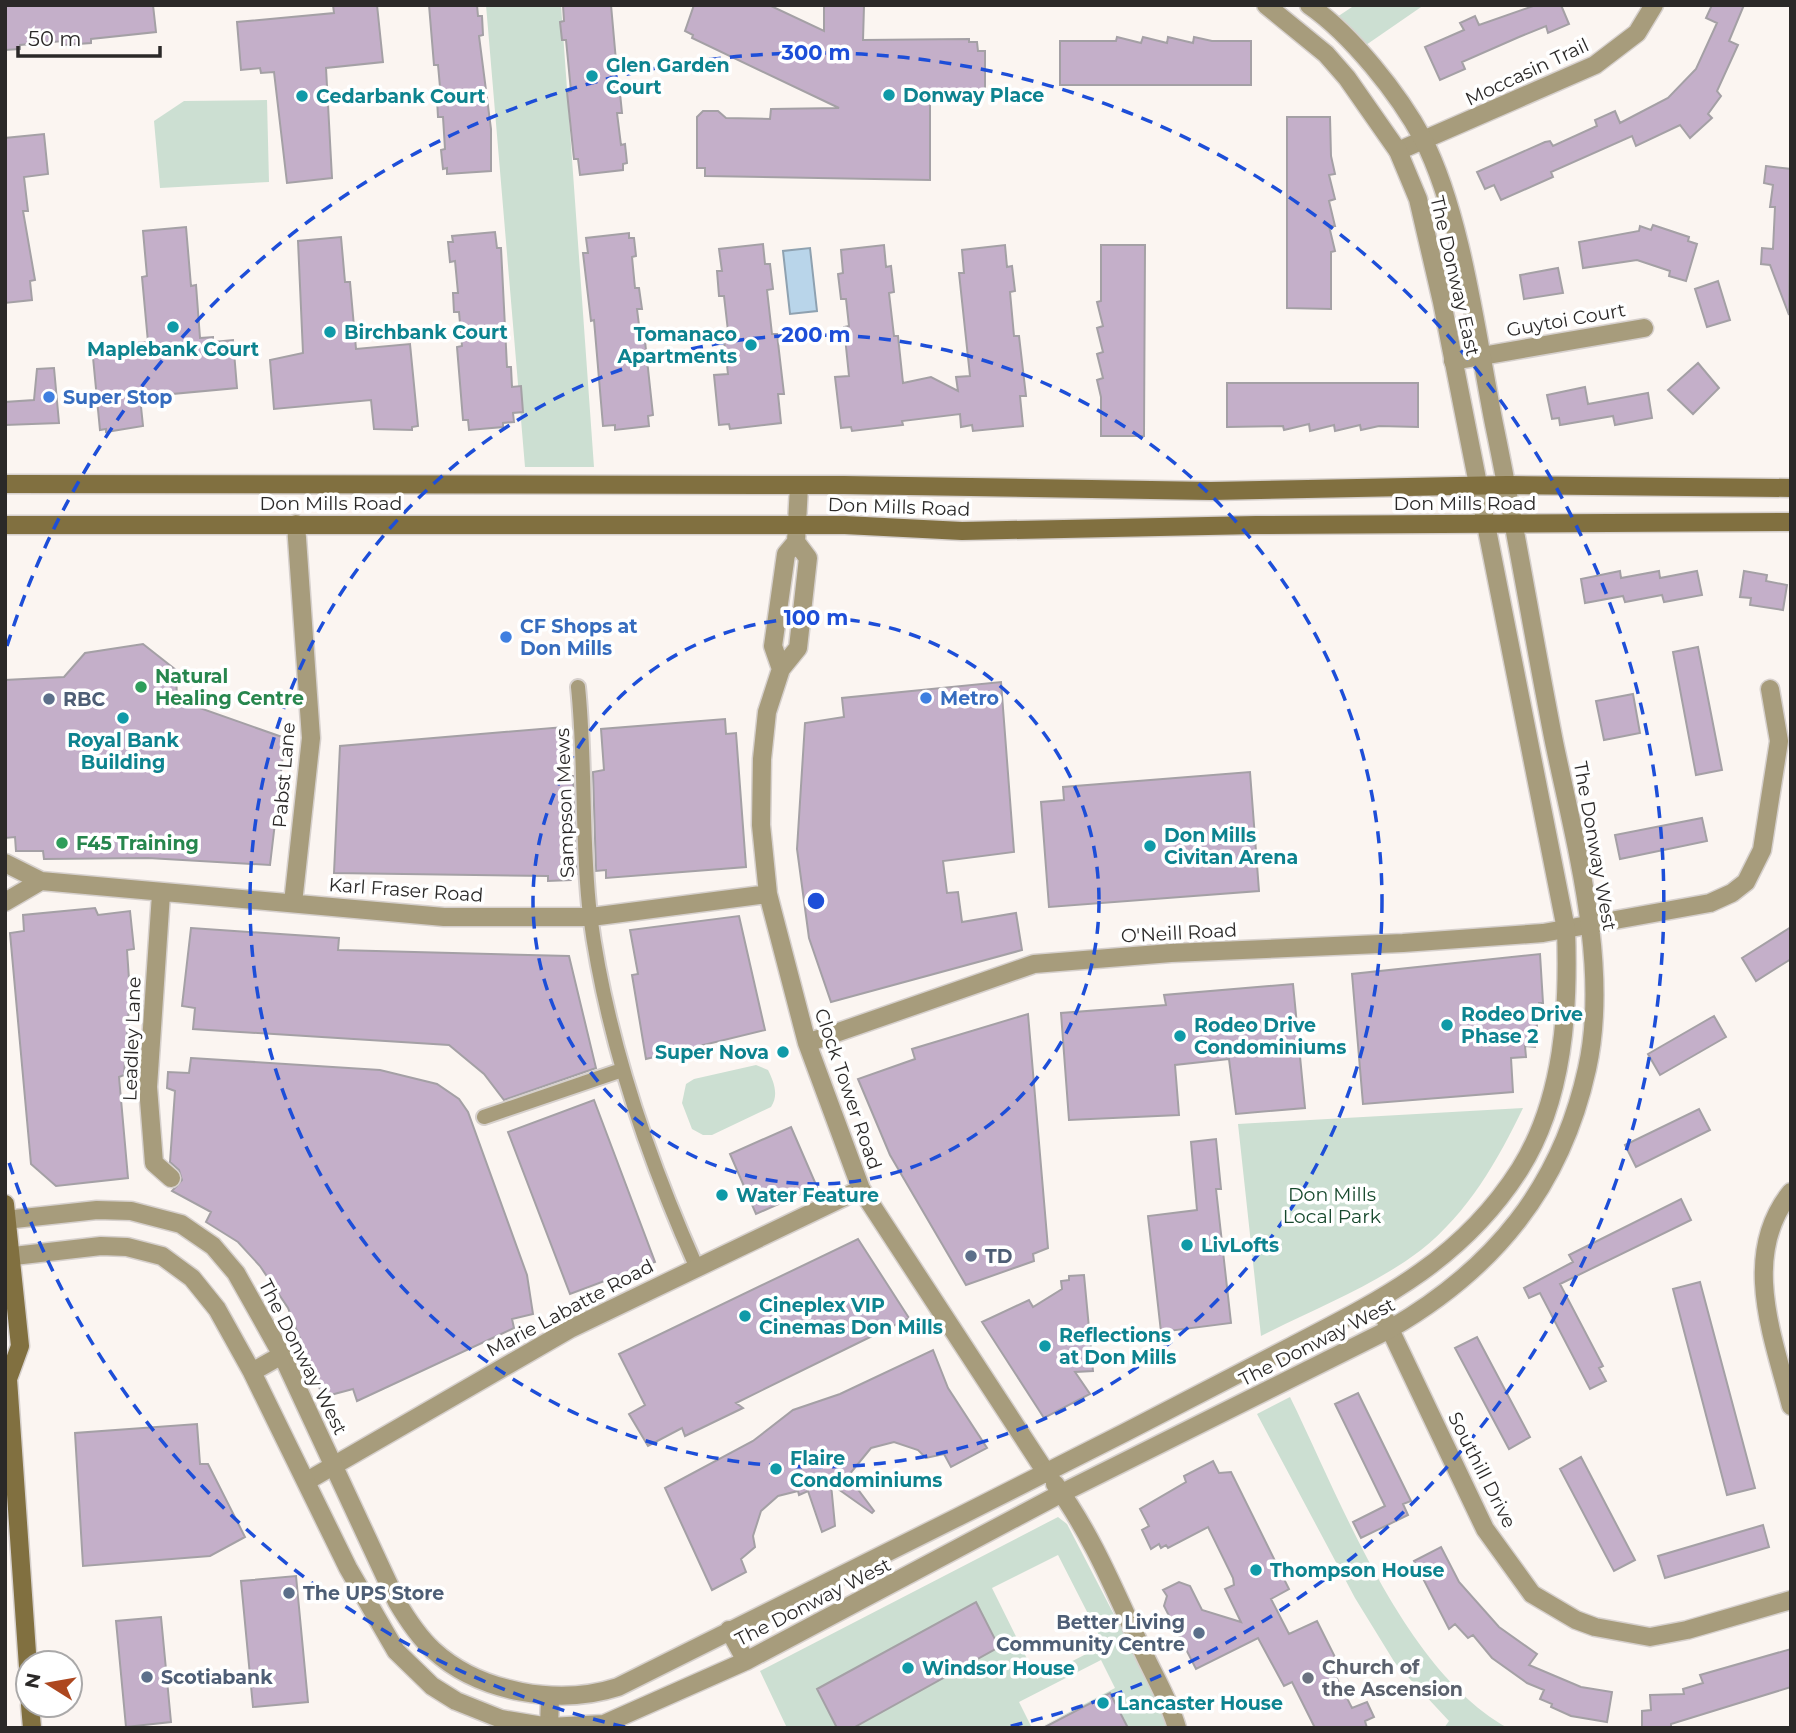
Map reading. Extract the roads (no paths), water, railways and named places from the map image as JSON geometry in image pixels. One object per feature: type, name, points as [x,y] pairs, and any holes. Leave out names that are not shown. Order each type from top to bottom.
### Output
[{"type":"main road","name":"Don Mills Road","points":[[5,484],[799,486],[1211,491],[1507,485],[1791,488]]},
{"type":"main road","name":"Don Mills Road","points":[[5,525],[296,524],[797,534],[1256,525],[1791,522]]},
{"type":"main road","points":[[6,1215],[8,1257],[20,1346],[6,1376],[27,1649]]},
{"type":"street","name":"The Donway East","points":[[1266,5],[1303,33],[1348,79],[1398,151],[1424,224],[1488,525]]},
{"type":"street","name":"Moccasin Trail","points":[[1398,151],[1595,65],[1637,33],[1654,5]]},
{"type":"street","name":"The Donway East","points":[[1314,9],[1389,88],[1423,139],[1443,191],[1458,246],[1515,524]]},
{"type":"street","points":[[1303,33],[1314,9]]},
{"type":"street","name":"Guytoi Court","points":[[1453,361],[1644,328]]},
{"type":"street","name":"Clock Tower Road","points":[[781,669],[773,646],[786,554],[797,534],[799,486]]},
{"type":"street","name":"Pabst Lane","points":[[293,904],[311,737],[311,707],[296,524]]},
{"type":"street","name":"The Donway West","points":[[8,1257],[101,1246],[142,1249],[162,1256],[203,1290],[252,1372],[348,1569],[388,1640],[423,1679],[456,1701],[501,1719],[549,1727],[604,1724],[746,1661],[870,1598],[1062,1493],[1390,1329],[1447,1293],[1490,1254],[1531,1204],[1571,1131],[1588,1065],[1595,994],[1589,926],[1515,524]]},
{"type":"street","name":"The Donway West","points":[[6,1215],[122,1210],[181,1224],[213,1246],[230,1264],[282,1355],[405,1616],[435,1652],[463,1670],[516,1690],[550,1698],[585,1695],[618,1687],[1047,1474],[1377,1302],[1432,1267],[1471,1231],[1506,1189],[1535,1142],[1558,1065],[1568,995],[1566,929],[1488,525]]},
{"type":"street","name":"Clock Tower Road","points":[[797,534],[808,558],[798,648],[781,669],[767,712],[762,759],[761,825],[768,894],[807,1043],[861,1189],[1062,1493],[1124,1609],[1167,1699],[1177,1728]]},
{"type":"street","name":"Sampson Mews","points":[[578,687],[590,916],[622,1070],[654,1167],[696,1266]]},
{"type":"street","name":"O'Neill Road","points":[[807,1043],[1034,964],[1171,953],[1403,943],[1566,929],[1710,903],[1732,893],[1746,882],[1762,850],[1779,741],[1770,689]]},
{"type":"street","name":"Karl Fraser Road","points":[[5,863],[41,881],[161,894],[444,917],[590,916],[768,894]]},
{"type":"street","points":[[5,902],[41,881]]},
{"type":"street","name":"Leadley Lane","points":[[161,894],[148,1087],[154,1163],[171,1178]]},
{"type":"street","points":[[484,1117],[622,1070]]},
{"type":"street","name":"Marie Labatte Road","points":[[307,1481],[559,1335],[696,1266],[861,1189]]},
{"type":"street","points":[[1791,1192],[1770,1228],[1762,1279],[1770,1324],[1791,1406]]},
{"type":"street","name":"Southill Drive","points":[[1377,1302],[1485,1529],[1532,1594],[1585,1624],[1650,1637],[1687,1630],[1791,1600]]},
{"type":"street","points":[[252,1372],[282,1355]]},
{"type":"street","points":[[1215,1386],[1228,1411]]},
{"type":"street","points":[[729,1630],[746,1661]]},
{"type":"street","points":[[456,1701],[463,1670]]},
{"type":"street","points":[[549,1727],[550,1698]]},
{"type":"water","points":[[810,248],[817,311],[790,314],[783,251]]},
{"type":"place","name":"Glen Garden Court","points":[[592,76]]},
{"type":"place","name":"Donway Place","points":[[889,95]]},
{"type":"place","name":"Cedarbank Court","points":[[302,96]]},
{"type":"place","name":"Maplebank Court","points":[[173,327]]},
{"type":"place","name":"Birchbank Court","points":[[330,332]]},
{"type":"place","name":"Tomanaco Apartments","points":[[751,345]]},
{"type":"place","name":"Super Stop","points":[[49,397]]},
{"type":"place","name":"CF Shops at Don Mills","points":[[506,637]]},
{"type":"place","name":"Natural Healing Centre","points":[[141,687]]},
{"type":"place","name":"Metro","points":[[926,698]]},
{"type":"place","name":"RBC","points":[[49,699]]},
{"type":"place","name":"Royal Bank Building","points":[[123,718]]},
{"type":"place","name":"F45 Training","points":[[62,843]]},
{"type":"place","name":"Don Mills Civitan Arena","points":[[1150,846]]},
{"type":"place","name":"Rodeo Drive Phase 2","points":[[1447,1025]]},
{"type":"place","name":"Rodeo Drive Condominiums","points":[[1180,1036]]},
{"type":"place","name":"Super Nova","points":[[783,1052]]},
{"type":"place","name":"Water Feature","points":[[722,1195]]},
{"type":"place","name":"LivLofts","points":[[1187,1245]]},
{"type":"place","name":"TD","points":[[971,1256]]},
{"type":"place","name":"Cineplex VIP Cinemas Don Mills","points":[[745,1316]]},
{"type":"place","name":"Reflections at Don Mills","points":[[1045,1346]]},
{"type":"place","name":"Flaire Condominiums","points":[[776,1469]]},
{"type":"place","name":"Thompson House","points":[[1256,1570]]},
{"type":"place","name":"The UPS Store","points":[[289,1593]]},
{"type":"place","name":"Better Living Community Centre","points":[[1199,1633]]},
{"type":"place","name":"Windsor House","points":[[908,1668]]},
{"type":"place","name":"Scotiabank","points":[[147,1677]]},
{"type":"place","name":"Church of the Ascension","points":[[1308,1678]]},
{"type":"place","name":"Lancaster House","points":[[1103,1703]]},
{"type":"park label","name":"Don Mills Local Park","points":[[1332,1205]]}]
